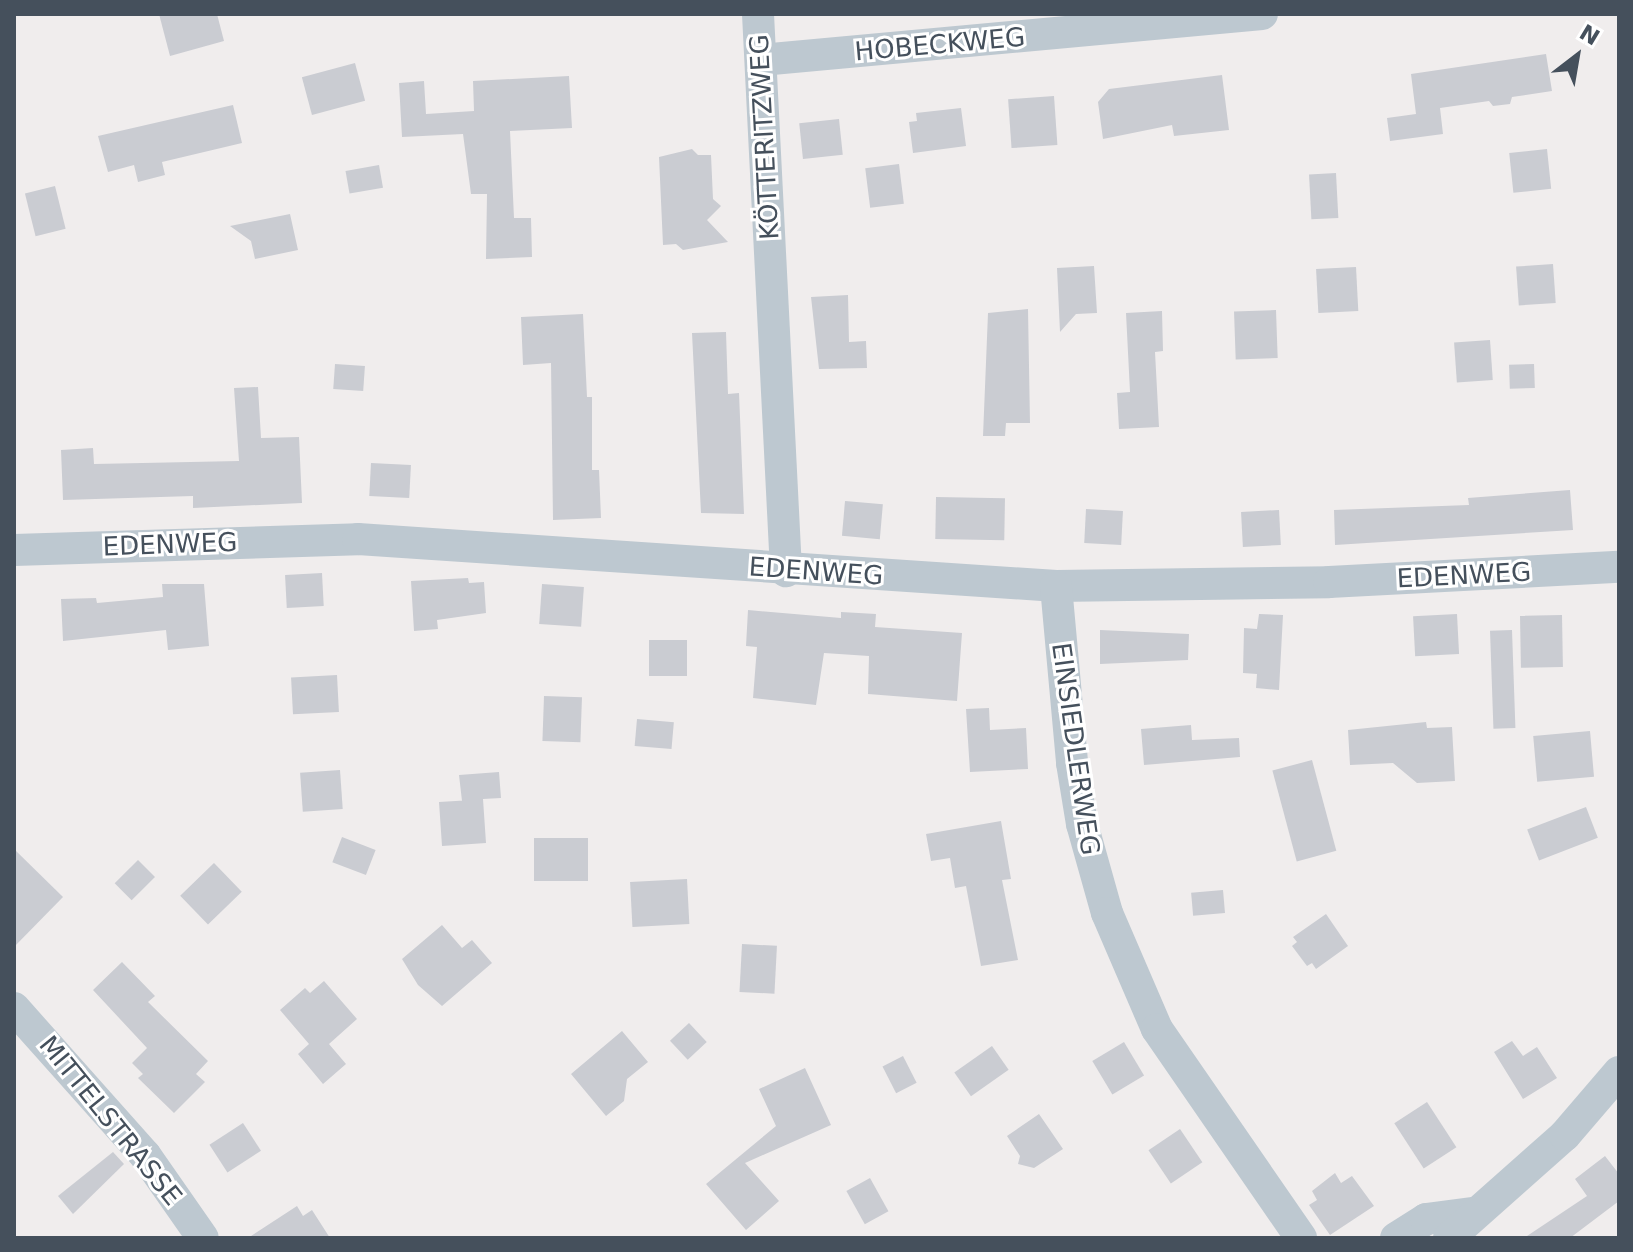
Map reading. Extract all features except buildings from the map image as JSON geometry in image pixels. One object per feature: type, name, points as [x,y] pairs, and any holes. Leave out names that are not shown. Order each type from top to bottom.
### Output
[{"type":"street","name":"KÖTTERITZWEG","points":[[758,14],[786,571]]},
{"type":"street","name":"HOBECKWEG","points":[[761,60],[1262,14]]},
{"type":"street","name":"EDENWEG","points":[[14,550],[358,539],[786,571],[1056,586],[1329,582],[1619,567]]},
{"type":"street","name":"EINSIEDLERWEG","points":[[1056,586],[1072,763],[1082,824],[1107,913],[1157,1029],[1301,1238]]},
{"type":"street","name":"MITTELSTRASSE","points":[[14,1008],[145,1155],[203,1238]]},
{"type":"street","points":[[1449,1238],[1472,1213],[1565,1135],[1619,1072]]},
{"type":"street","points":[[1396,1238],[1426,1219],[1472,1213]]}]
